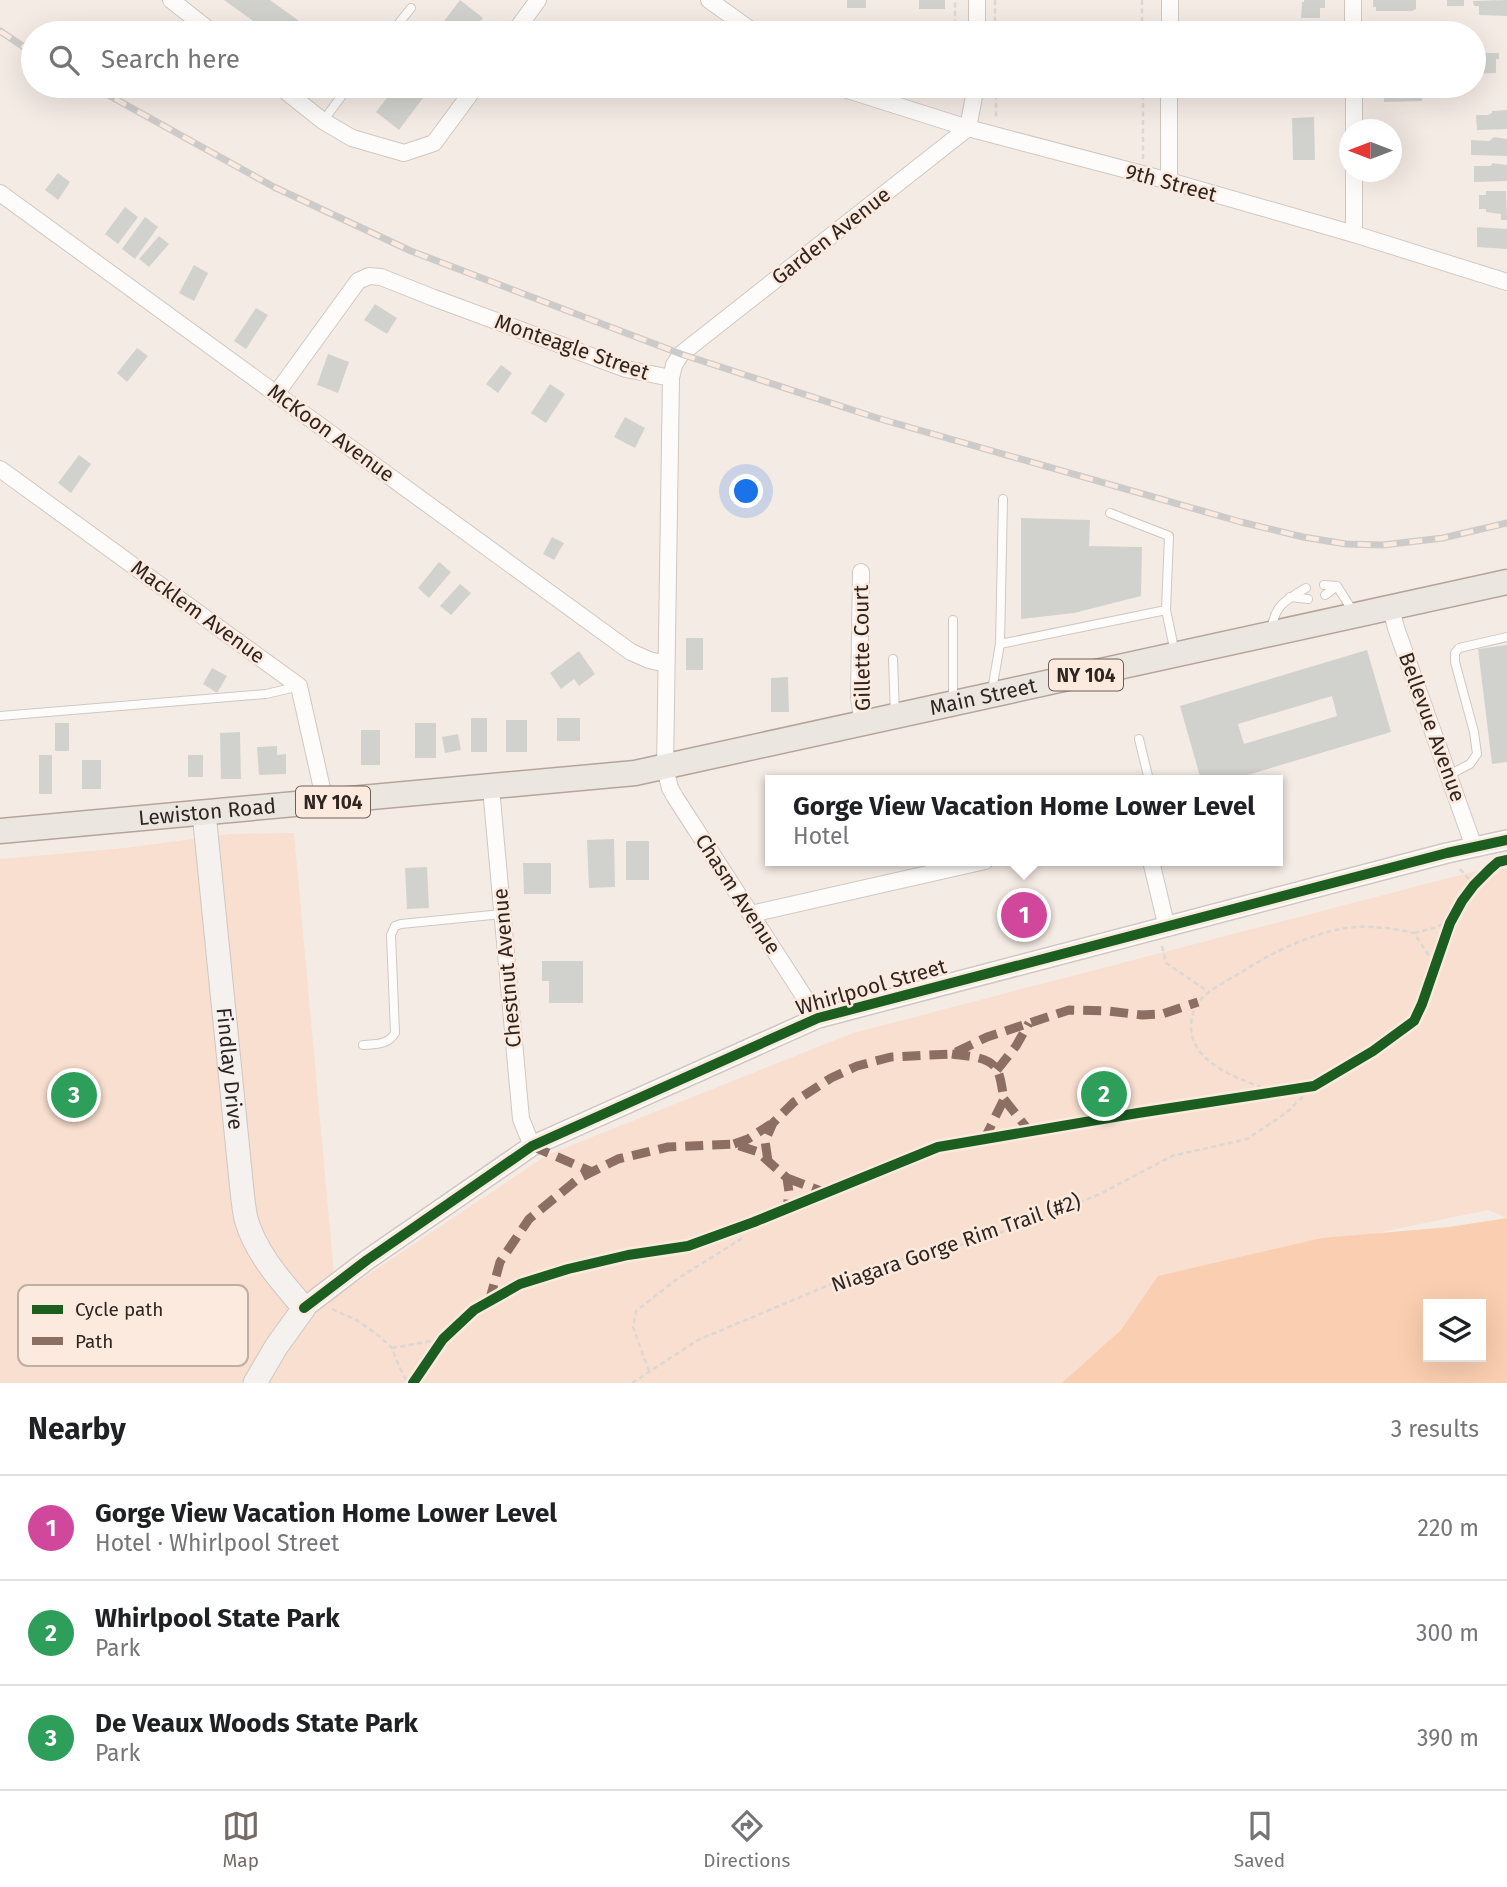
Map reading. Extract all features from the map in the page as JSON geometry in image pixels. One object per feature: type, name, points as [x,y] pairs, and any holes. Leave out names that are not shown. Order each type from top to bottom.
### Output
[{"type":"main road","name":"Main Street","points":[[665,768],[1507,582]]},
{"type":"main road","name":"Lewiston Road","points":[[0,831],[609,777],[665,768]]},
{"type":"main road","name":"Findlay Drive","points":[[204,813],[246,1219],[257,1246],[304,1308]]},
{"type":"main road","points":[[255,1383],[276,1347],[304,1308]]},
{"type":"street","points":[[172,0],[198,21]]},
{"type":"street","points":[[523,21],[538,0]]},
{"type":"street","points":[[709,0],[738,21]]},
{"type":"street","points":[[977,0],[977,21]]},
{"type":"street","points":[[1170,0],[1170,21]]},
{"type":"street","points":[[1353,0],[1353,21]]},
{"type":"street","points":[[294,98],[323,121],[352,138],[404,153],[434,143],[467,98]]},
{"type":"street","name":"9th Street","points":[[873,98],[968,128],[1354,233],[1507,282]]},
{"type":"street","points":[[968,128],[974,98]]},
{"type":"street","points":[[1169,98],[1169,181]]},
{"type":"street","points":[[1354,98],[1354,119]]},
{"type":"street","name":"Garden Avenue","points":[[671,378],[674,365],[681,354],[968,128]]},
{"type":"street","points":[[1354,182],[1354,233]]},
{"type":"street","name":"McKoon Avenue","points":[[0,193],[631,652],[666,664]]},
{"type":"street","name":"Monteagle Street","points":[[276,394],[358,281],[369,276],[381,276],[626,369],[671,378],[665,768]]},
{"type":"street","name":"Macklem Avenue","points":[[0,469],[299,686]]},
{"type":"street","name":"Gillette Court","points":[[861,572],[859,698],[863,725]]},
{"type":"street","name":"Bellevue Avenue","points":[[1391,608],[1474,847]]},
{"type":"street","points":[[299,686],[325,802]]},
{"type":"street","name":"Chasm Avenue","points":[[665,768],[670,788],[818,1018]]},
{"type":"street","name":"Chestnut Avenue","points":[[491,788],[521,1119],[532,1146]]},
{"type":"street","name":"Whirlpool Street","points":[[304,1308],[367,1260],[532,1146],[818,1018],[1507,840]]},
{"type":"street","points":[[751,914],[963,866]]},
{"type":"street","points":[[1152,866],[1163,929]]},
{"type":"lane","points":[[401,21],[411,8]]},
{"type":"lane","points":[[323,121],[340,98]]},
{"type":"lane","points":[[990,696],[1000,644],[1003,499]]},
{"type":"lane","points":[[1110,513],[1169,536],[1166,610],[1176,655]]},
{"type":"lane","points":[[1324,584],[1337,586],[1356,615]]},
{"type":"lane","points":[[1325,595],[1337,586]]},
{"type":"lane","points":[[1270,634],[1277,609],[1290,597],[1306,589]]},
{"type":"lane","points":[[1290,597],[1308,599]]},
{"type":"lane","points":[[1000,644],[1166,610]]},
{"type":"lane","points":[[953,620],[953,705]]},
{"type":"lane","points":[[1449,775],[1470,764],[1477,754],[1455,653],[1459,648],[1507,638]]},
{"type":"lane","points":[[893,659],[895,718]]},
{"type":"lane","points":[[0,716],[266,694],[299,686]]},
{"type":"lane","points":[[1139,739],[1148,775]]},
{"type":"lane","points":[[363,1045],[385,1043],[396,1033],[391,935],[395,926],[502,914]]},
{"type":"path","points":[[955,0],[955,21]]},
{"type":"path","points":[[995,0],[995,21]]},
{"type":"path","points":[[1142,0],[1142,21]]},
{"type":"path","points":[[996,98],[996,123]]},
{"type":"path","points":[[1143,98],[1143,166]]},
{"type":"path","points":[[1468,893],[1482,877]]},
{"type":"path","points":[[1278,1093],[1221,1070],[1196,1048],[1191,1028],[1198,1002],[1209,992],[1259,961],[1308,938],[1347,928],[1399,929],[1415,933],[1434,928],[1454,915]]},
{"type":"path","points":[[1446,934],[1454,915]]},
{"type":"path","points":[[1163,929],[1166,962],[1209,992]]},
{"type":"path","points":[[1415,933],[1436,960],[1430,978]]},
{"type":"path","points":[[1254,1096],[1319,1083]]},
{"type":"path","points":[[649,1371],[633,1326],[636,1311],[677,1279],[741,1239],[735,1229],[754,1222]]},
{"type":"path","points":[[329,1308],[358,1321],[379,1336],[391,1348],[411,1383],[421,1372]]},
{"type":"path","points":[[391,1348],[447,1335]]},
{"type":"path","points":[[435,1350],[447,1335]]},
{"type":"shaded area","points":[[294,833],[336,1296],[547,1155],[853,1033],[1472,872],[1507,867],[1507,1218],[1488,1210],[1308,1247],[1069,1383],[0,1383],[0,859],[125,848],[230,834]]},
{"type":"shaded area","points":[[1507,1218],[1507,1383],[1062,1383],[1121,1330],[1158,1276],[1322,1238],[1449,1227]]},
{"type":"building","points":[[224,0],[270,0],[299,21],[253,21]]},
{"type":"building","points":[[460,0],[483,18],[481,21],[444,21]]},
{"type":"building","points":[[847,0],[866,0],[866,8],[847,8]]},
{"type":"building","points":[[919,0],[945,0],[945,9],[919,9]]},
{"type":"building","points":[[1304,0],[1325,0],[1325,8],[1320,8],[1320,18],[1301,18]]},
{"type":"building","points":[[1373,0],[1416,0],[1416,9],[1376,11]]},
{"type":"building","points":[[1447,0],[1464,0],[1464,6],[1447,6]]},
{"type":"building","points":[[1507,0],[1507,16],[1479,15],[1479,6],[1474,6],[1473,1]]},
{"type":"building","points":[[1486,53],[1499,53],[1496,73],[1486,73]]},
{"type":"building","points":[[387,98],[423,98],[399,130],[376,112]]},
{"type":"building","points":[[1384,98],[1422,98],[1422,101],[1384,102]]},
{"type":"building","points":[[1507,110],[1507,129],[1477,130],[1476,115]]},
{"type":"building","points":[[1314,117],[1315,160],[1293,160],[1292,118]]},
{"type":"building","points":[[1494,137],[1507,139],[1507,156],[1471,155],[1471,140],[1489,141]]},
{"type":"building","points":[[1492,163],[1507,165],[1507,181],[1474,182],[1474,166],[1489,166]]},
{"type":"building","points":[[58,173],[70,182],[58,200],[45,190]]},
{"type":"building","points":[[1486,191],[1506,191],[1507,220],[1501,220],[1501,214],[1479,209],[1479,195],[1486,195]]},
{"type":"building","points":[[125,207],[138,217],[118,244],[105,234]]},
{"type":"building","points":[[145,217],[158,227],[135,259],[122,249]]},
{"type":"building","points":[[1477,227],[1507,229],[1507,249],[1477,247]]},
{"type":"building","points":[[159,236],[169,244],[149,267],[139,259]]},
{"type":"building","points":[[194,265],[208,273],[194,301],[179,293]]},
{"type":"building","points":[[375,304],[397,318],[387,334],[364,320]]},
{"type":"building","points":[[256,308],[268,315],[246,349],[234,341]]},
{"type":"building","points":[[137,348],[148,356],[127,382],[117,373]]},
{"type":"building","points":[[328,354],[349,362],[338,393],[317,385]]},
{"type":"building","points":[[501,365],[512,373],[498,393],[486,384]]},
{"type":"building","points":[[550,384],[565,394],[546,423],[531,413]]},
{"type":"building","points":[[625,417],[645,428],[635,448],[614,437]]},
{"type":"building","points":[[79,455],[91,464],[71,493],[58,483]]},
{"type":"building","points":[[1021,518],[1090,520],[1089,546],[1142,547],[1141,596],[1074,613],[1021,619]]},
{"type":"building","points":[[552,537],[564,543],[554,560],[543,554]]},
{"type":"building","points":[[439,562],[451,572],[429,598],[418,588]]},
{"type":"building","points":[[460,584],[471,593],[451,615],[440,606]]},
{"type":"building","points":[[686,638],[703,638],[703,670],[686,670]]},
{"type":"building","points":[[1507,645],[1507,762],[1492,764],[1478,649]]},
{"type":"building","points":[[1367,650],[1391,732],[1248,775],[1200,775],[1180,706]],"holes":[[[1332,696],[1337,716],[1244,744],[1238,724]]]},
{"type":"building","points":[[579,651],[595,674],[579,686],[574,679],[561,689],[550,673]]},
{"type":"building","points":[[212,668],[227,676],[217,693],[203,684]]},
{"type":"building","points":[[788,677],[789,712],[771,712],[771,678]]},
{"type":"building","points":[[471,718],[487,718],[487,752],[471,752]]},
{"type":"building","points":[[557,718],[580,718],[580,741],[557,741]]},
{"type":"building","points":[[506,720],[527,720],[527,752],[506,752]]},
{"type":"building","points":[[55,723],[69,723],[69,751],[55,751]]},
{"type":"building","points":[[415,723],[436,723],[436,758],[415,758]]},
{"type":"building","points":[[361,730],[380,730],[380,765],[361,765]]},
{"type":"building","points":[[240,732],[241,779],[221,779],[220,733]]},
{"type":"building","points":[[458,734],[461,750],[445,753],[442,737]]},
{"type":"building","points":[[277,746],[277,755],[286,754],[286,774],[259,775],[257,747]]},
{"type":"building","points":[[39,755],[52,755],[52,794],[39,794]]},
{"type":"building","points":[[188,755],[203,755],[203,777],[188,777]]},
{"type":"building","points":[[82,760],[101,760],[101,789],[82,789]]},
{"type":"building","points":[[614,839],[615,887],[589,888],[587,840]]},
{"type":"building","points":[[626,841],[649,841],[649,880],[626,880]]},
{"type":"building","points":[[523,863],[551,863],[551,894],[524,894]]},
{"type":"building","points":[[427,867],[429,908],[407,909],[405,868]]},
{"type":"building","points":[[1028,894],[1037,931],[1021,935],[1012,898]]},
{"type":"building","points":[[542,961],[583,961],[583,1003],[549,1003],[549,981],[542,981]]},
{"type":"railway","points":[[0,31],[21,45]]},
{"type":"railway","points":[[114,98],[274,187],[411,251],[681,354],[877,418],[1241,522],[1303,537],[1346,544],[1383,545],[1443,538],[1507,523]]},
{"type":"marked path","points":[[768,1161],[765,1141],[773,1123],[794,1102],[831,1078],[857,1066],[891,1057],[952,1054],[987,1037],[1069,1010],[1162,1014],[1198,1002]]},
{"type":"marked path","points":[[997,1070],[1016,1046],[1029,1023]]},
{"type":"marked path","points":[[952,1054],[975,1057],[991,1063],[999,1074],[1004,1099],[984,1140]]},
{"type":"marked path","points":[[1004,1099],[1030,1132]]},
{"type":"marked path","points":[[734,1144],[748,1139],[771,1124]]},
{"type":"marked path","points":[[489,1302],[500,1262],[529,1219],[578,1179],[618,1159],[668,1147],[734,1144],[758,1152],[787,1178],[787,1209]]},
{"type":"marked path","points":[[532,1146],[592,1172]]},
{"type":"marked path","points":[[787,1178],[826,1193]]},
{"type":"cycle path","points":[[304,1308],[367,1260],[532,1146],[818,1018],[1447,853],[1507,840]]},
{"type":"cycle path","points":[[413,1383],[443,1339],[474,1310],[520,1284],[628,1255],[688,1246],[938,1147],[1314,1086],[1373,1051],[1414,1021],[1450,923],[1462,901],[1490,869],[1498,862],[1507,860]]},
{"type":"place","name":"Gorge View Vacation Home Lower Level","points":[[1024,915]]},
{"type":"place","name":"Whirlpool State Park","points":[[1104,1094]]},
{"type":"place","name":"De Veaux Woods State Park","points":[[74,1095]]}]
